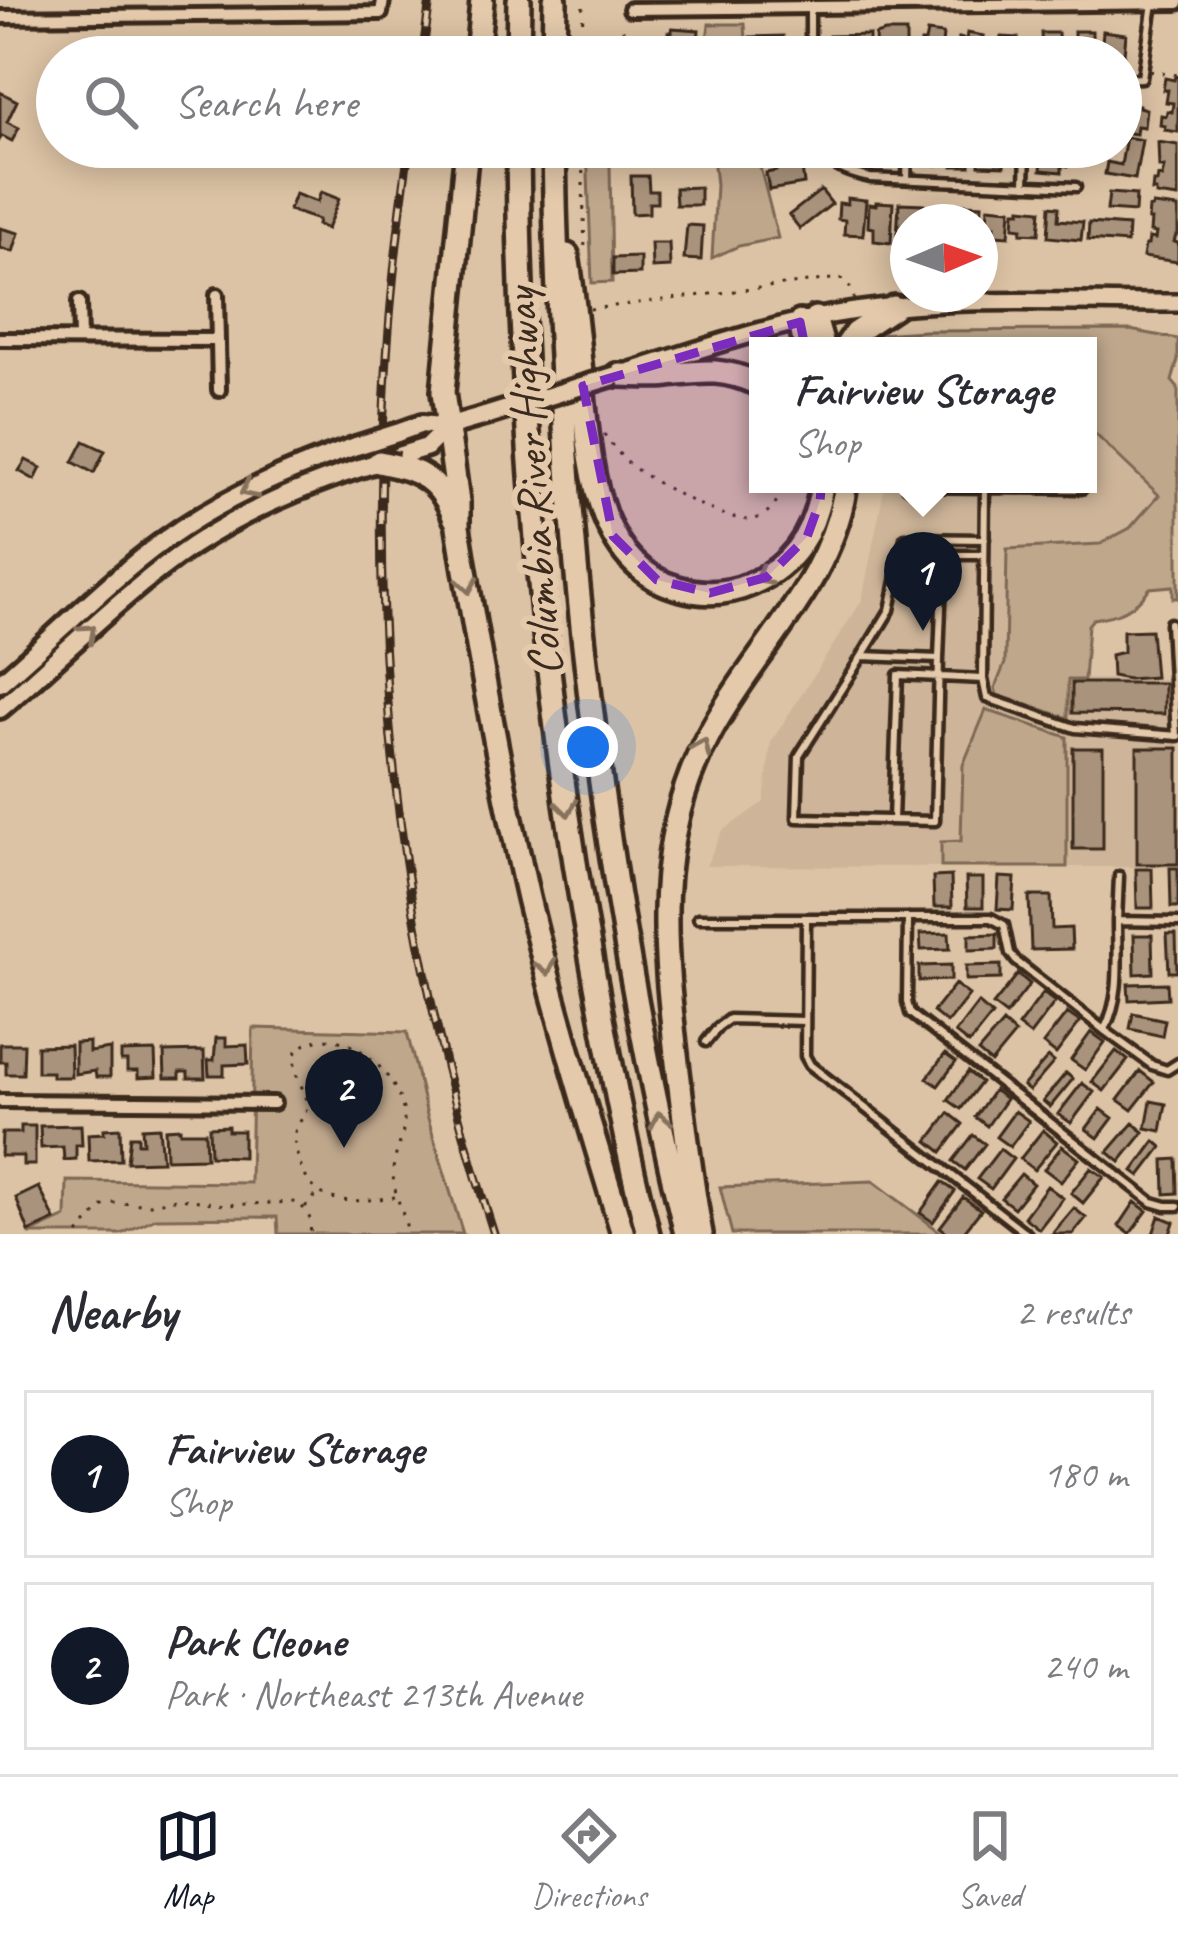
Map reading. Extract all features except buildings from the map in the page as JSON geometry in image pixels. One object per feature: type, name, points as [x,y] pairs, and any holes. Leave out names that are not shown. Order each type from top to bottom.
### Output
[{"type":"highway","points":[[479,36],[482,0]]},
{"type":"highway","points":[[518,36],[519,0]]},
{"type":"highway","points":[[554,36],[555,0]]},
{"type":"highway","points":[[465,168],[443,392],[458,527],[501,774],[530,902],[623,1234]]},
{"type":"highway","name":"Columbia River Highway","points":[[519,168],[527,432],[550,678],[583,914],[648,1234]]},
{"type":"highway","name":"Columbia River Highway","points":[[554,168],[565,442],[580,623],[643,1043],[686,1234]]},
{"type":"highway","points":[[554,181],[572,287],[595,484],[614,536],[627,555],[672,586],[710,593],[746,586],[782,566],[807,537],[821,493]]},
{"type":"highway","points":[[853,337],[890,310]]},
{"type":"highway","points":[[806,337],[807,320]]},
{"type":"highway","points":[[807,320],[817,337]]},
{"type":"highway","points":[[617,375],[702,370],[749,380]]},
{"type":"highway","points":[[383,463],[429,478],[445,496],[458,527]]},
{"type":"highway","points":[[701,1234],[667,962],[665,895],[673,828],[711,729],[820,565],[844,493]]},
{"type":"main road","points":[[998,306],[1178,303]]},
{"type":"main road","points":[[0,683],[179,530],[266,481],[422,424],[447,427],[807,320],[890,307]]},
{"type":"main road","points":[[0,709],[191,547],[290,494],[427,447],[447,427]]},
{"type":"street","points":[[630,10],[742,4],[1178,3]]},
{"type":"street","points":[[0,17],[238,15],[382,7]]},
{"type":"street","points":[[217,296],[219,390]]},
{"type":"street","points":[[79,302],[80,339]]},
{"type":"street","points":[[0,339],[218,340]]},
{"type":"street","points":[[0,1101],[274,1102]]},
{"type":"lane","points":[[237,0],[238,15]]},
{"type":"lane","points":[[1142,78],[1153,3]]},
{"type":"lane","points":[[810,7],[810,36]]},
{"type":"lane","points":[[837,168],[870,178],[1076,187]]},
{"type":"lane","points":[[907,168],[907,179]]},
{"type":"lane","points":[[1025,168],[1025,185]]},
{"type":"lane","points":[[985,493],[982,679],[987,698],[1075,728],[1177,736],[1170,623]]},
{"type":"lane","points":[[984,555],[943,555],[935,821],[797,818],[799,756],[890,610],[905,538],[985,539]]},
{"type":"lane","points":[[862,656],[940,659]]},
{"type":"lane","points":[[893,820],[898,675],[982,679]]},
{"type":"lane","points":[[1104,1030],[1116,996],[1119,876]]},
{"type":"lane","points":[[698,918],[991,918],[1004,925],[1016,961],[1104,1030],[1152,1065],[1166,1070],[1178,1063]]},
{"type":"lane","points":[[806,919],[805,1056],[809,1065],[1028,1234]]},
{"type":"lane","points":[[908,919],[910,1013],[1152,1202],[1178,1206]]},
{"type":"lane","points":[[1117,921],[1178,922]]},
{"type":"lane","points":[[706,1042],[729,1019],[806,1021]]},
{"type":"path","points":[[582,36],[583,0]]},
{"type":"path","points":[[621,36],[630,10]]},
{"type":"path","points":[[1143,70],[1178,75]]},
{"type":"path","points":[[583,168],[585,255]]},
{"type":"path","points":[[588,309],[840,278],[849,285],[857,311]]},
{"type":"path","points":[[604,433],[612,447],[644,474],[734,518],[755,519],[781,493]]},
{"type":"path","points":[[395,1197],[335,1199],[319,1192],[307,1179],[296,1152],[295,1130],[307,1106],[296,1080],[294,1059],[303,1044],[340,1040],[368,1054],[393,1087],[404,1115],[394,1160],[395,1197],[408,1234]]},
{"type":"path","points":[[305,1207],[319,1192]]},
{"type":"path","points":[[78,1234],[108,1203],[152,1204],[181,1198],[224,1204],[295,1202],[310,1216],[310,1234]]},
{"type":"highlighted area","points":[[800,322],[825,446],[820,501],[807,537],[767,577],[710,593],[657,580],[613,536],[583,386]]},
{"type":"shaded area","points":[[709,24],[745,24],[746,36],[708,36]]},
{"type":"shaded area","points":[[588,168],[610,168],[612,282],[592,283]]},
{"type":"shaded area","points":[[714,168],[760,168],[778,238],[739,246],[712,258]]},
{"type":"shaded area","points":[[1130,330],[1178,339],[1172,381],[1178,388],[1178,598],[1173,598],[1173,586],[1150,588],[1125,610],[1093,619],[1088,625],[1084,680],[1068,680],[1068,718],[997,695],[995,688],[1005,663],[1007,549],[1100,544],[1130,528],[1159,495],[1097,436],[1097,337],[879,334]]},
{"type":"shaded area","points":[[1097,437],[1160,495],[1130,528],[1100,545],[1007,550],[1005,663],[995,688],[1067,718],[1068,679],[1178,679],[1178,867],[1067,867],[1067,737],[963,765],[961,841],[941,842],[941,867],[706,866],[722,831],[764,802],[771,742],[862,600],[883,493],[1097,493]]},
{"type":"shaded area","points":[[986,710],[1067,737],[1067,867],[941,867],[941,842],[961,841],[963,765]]},
{"type":"shaded area","points":[[253,1028],[407,1032],[463,1234],[278,1234],[277,1217],[156,1218],[121,1234],[29,1234],[66,1217],[67,1181],[250,1183]]},
{"type":"shaded area","points":[[873,1181],[943,1234],[732,1234],[720,1187]]},
{"type":"railway","points":[[425,36],[430,0]]},
{"type":"railway","points":[[407,168],[383,424],[381,560],[387,695],[401,830],[423,965],[454,1099],[494,1234]]},
{"type":"place","name":"Fairview Storage","points":[[923,631]]},
{"type":"place","name":"Park Cleone","points":[[344,1148]]}]
